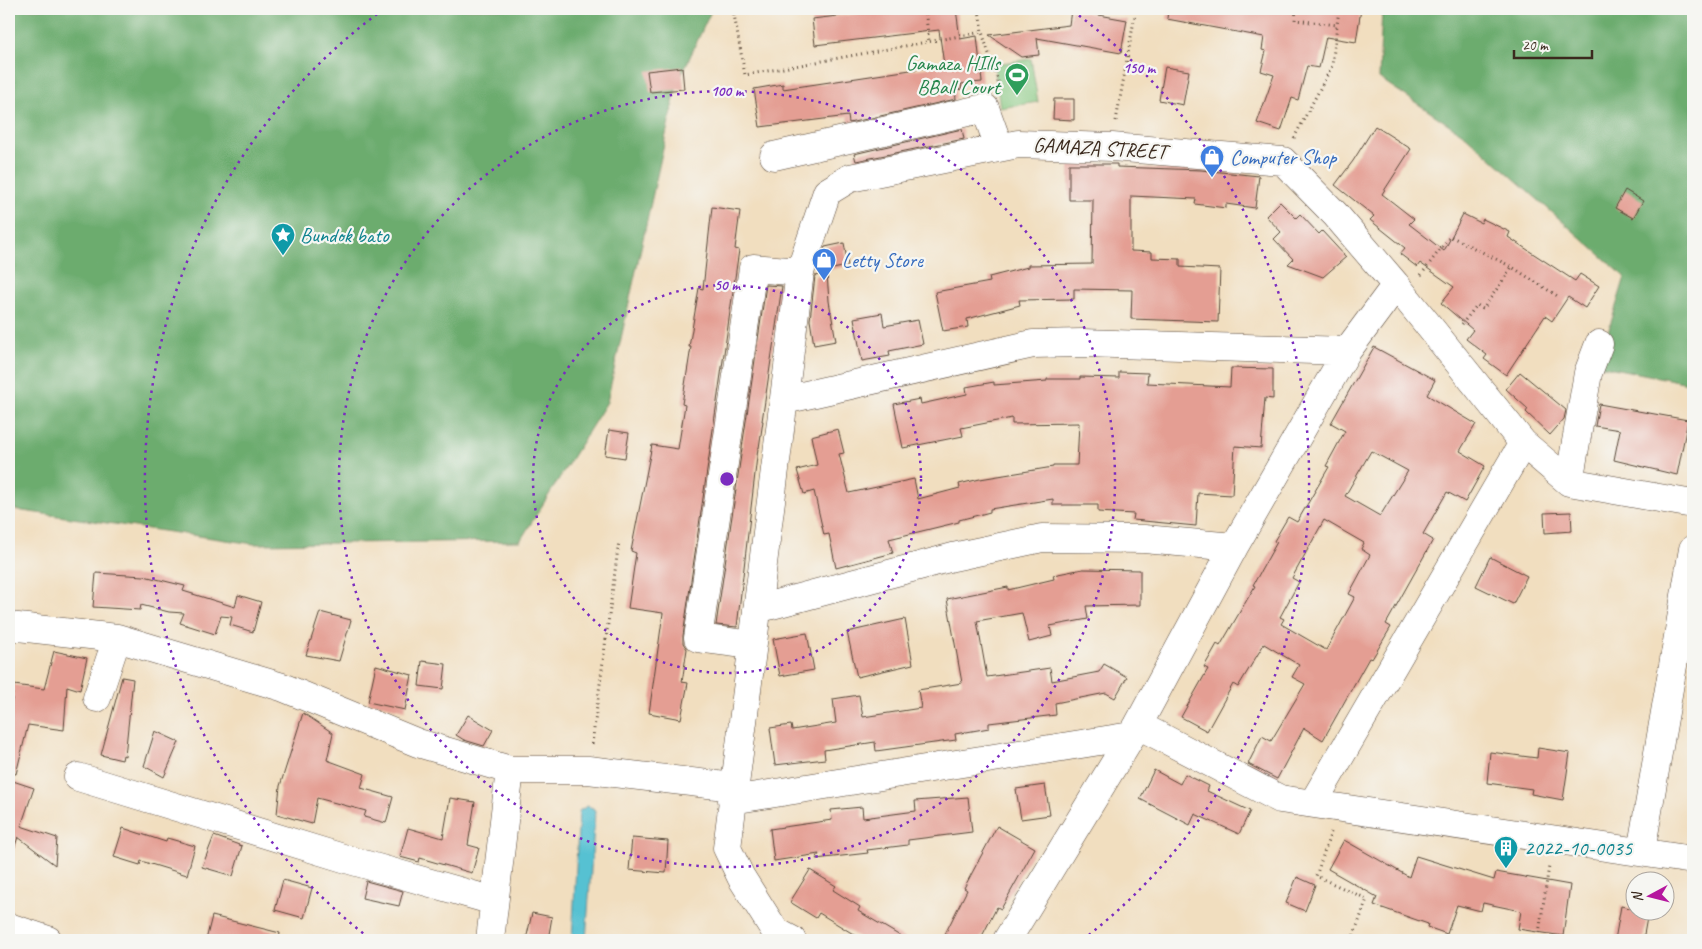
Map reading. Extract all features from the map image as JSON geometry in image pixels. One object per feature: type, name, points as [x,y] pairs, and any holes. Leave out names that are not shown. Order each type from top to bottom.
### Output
[{"type":"street","points":[[774,156],[986,108],[999,147]]},
{"type":"street","points":[[835,142],[846,181]]},
{"type":"street","name":"GAMAZA STREET","points":[[792,940],[776,931],[741,877],[727,848],[800,272],[827,192],[846,181],[1018,144],[1112,146],[1283,160]]},
{"type":"street","points":[[1283,160],[1336,214],[1401,290],[1523,443],[1569,482],[1693,504]]},
{"type":"street","points":[[752,645],[698,638],[753,268],[800,272]]},
{"type":"street","points":[[1008,940],[1135,731],[1234,547],[1347,351],[1401,290]]},
{"type":"street","points":[[784,400],[1034,344],[1082,343],[1347,351]]},
{"type":"street","points":[[1569,482],[1588,373],[1599,344]]},
{"type":"street","points":[[1313,804],[1523,443]]},
{"type":"street","points":[[757,609],[953,557],[1042,538],[1144,539],[1234,547]]},
{"type":"street","points":[[1641,852],[1693,549]]},
{"type":"street","points":[[9,626],[117,638],[282,687],[418,743],[510,770],[588,770],[733,794],[1135,731],[1280,799],[1554,841],[1693,860]]},
{"type":"street","points":[[97,698],[117,638]]},
{"type":"street","points":[[490,940],[510,770]]},
{"type":"street","points":[[78,777],[353,861],[494,901]]},
{"type":"street","points":[[9,927],[48,940]]},
{"type":"path","points":[[733,9],[745,75],[982,32],[979,9]]},
{"type":"path","points":[[925,9],[929,42]]},
{"type":"path","points":[[1112,146],[1136,9]]},
{"type":"path","points":[[1296,9],[1295,20],[1337,26]]},
{"type":"path","points":[[1283,160],[1332,66],[1339,9]]},
{"type":"path","points":[[1401,290],[1450,236],[1512,267],[1558,298]]},
{"type":"path","points":[[1445,346],[1477,305],[1482,309],[1512,267]]},
{"type":"path","points":[[588,770],[619,541]]},
{"type":"path","points":[[1340,808],[1316,876],[1367,899],[1352,940]]},
{"type":"path","points":[[1539,933],[1554,841]]},
{"type":"green space","points":[[9,9],[712,9],[677,85],[607,402],[520,541],[254,544],[9,509]]},
{"type":"green space","points":[[1382,9],[1693,9],[1693,384],[1598,365],[1625,277],[1466,136],[1379,78]]},
{"type":"green space","points":[[1031,59],[1038,102],[1000,108],[994,64]]},
{"type":"water","points":[[587,806],[593,808],[595,812],[586,940],[572,940],[579,811]]},
{"type":"building","points":[[863,9],[956,9],[960,39],[977,36],[982,82],[961,84],[962,89],[955,90],[956,99],[849,123],[848,116],[760,127],[754,89],[783,84],[783,89],[944,65],[939,30],[815,45],[812,19],[863,13]]},
{"type":"building","points":[[1168,9],[1361,9],[1356,42],[1326,37],[1319,68],[1307,66],[1298,100],[1292,98],[1281,131],[1257,123],[1274,75],[1261,71],[1266,51],[1262,50],[1264,37],[1167,19]]},
{"type":"building","points":[[1071,10],[1127,20],[1121,53],[1037,38],[1039,55],[1021,57],[989,35],[1069,25]]},
{"type":"building","points":[[682,67],[684,89],[650,92],[647,71]]},
{"type":"building","points":[[1165,67],[1189,71],[1183,105],[1159,100]]},
{"type":"building","points":[[1054,99],[1074,99],[1074,120],[1053,119]]},
{"type":"building","points":[[1375,126],[1411,149],[1382,194],[1414,219],[1409,224],[1444,251],[1463,214],[1481,223],[1483,219],[1510,232],[1508,237],[1575,281],[1580,274],[1599,286],[1585,308],[1568,297],[1552,321],[1545,316],[1506,375],[1484,359],[1487,355],[1466,339],[1473,330],[1441,303],[1454,287],[1420,263],[1417,267],[1400,254],[1405,248],[1370,220],[1374,216],[1335,185]]},
{"type":"building","points":[[962,129],[964,139],[856,161],[854,154]]},
{"type":"building","points":[[1069,164],[1117,164],[1117,167],[1201,170],[1259,176],[1255,208],[1226,204],[1226,208],[1195,204],[1196,199],[1131,196],[1131,251],[1152,252],[1152,258],[1180,259],[1180,267],[1220,269],[1218,322],[1131,319],[1132,290],[1074,289],[1074,299],[1019,300],[1020,305],[967,319],[968,327],[943,331],[935,292],[990,282],[989,277],[1028,267],[1028,265],[1092,264],[1093,200],[1069,200]]},
{"type":"building","points":[[1625,190],[1643,201],[1633,218],[1615,208]]},
{"type":"building","points":[[1280,202],[1296,218],[1300,214],[1319,234],[1322,231],[1346,257],[1323,277],[1288,264],[1293,259],[1274,239],[1281,232],[1266,216]]},
{"type":"building","points":[[712,207],[740,211],[735,249],[739,250],[683,636],[683,643],[687,649],[682,682],[688,683],[681,719],[649,713],[663,613],[628,608],[636,553],[631,551],[652,445],[678,449],[685,405],[682,404],[691,347],[689,347],[699,288],[703,289]]},
{"type":"building","points":[[844,243],[848,266],[827,270],[823,252],[825,247]]},
{"type":"building","points":[[827,274],[829,301],[836,341],[814,345],[810,320],[815,276]]},
{"type":"building","points":[[766,285],[782,286],[758,448],[737,627],[716,625]]},
{"type":"building","points":[[882,313],[884,326],[918,320],[923,344],[889,351],[890,356],[862,361],[854,318]]},
{"type":"building","points":[[1374,347],[1435,380],[1427,395],[1476,424],[1460,451],[1485,466],[1465,502],[1447,492],[1423,534],[1433,540],[1386,624],[1391,627],[1372,659],[1369,658],[1323,740],[1304,728],[1277,779],[1248,764],[1262,736],[1271,741],[1305,684],[1292,677],[1299,665],[1264,644],[1238,687],[1233,684],[1207,731],[1181,717],[1208,669],[1204,667],[1217,644],[1220,646],[1255,586],[1253,585],[1277,542],[1274,541],[1288,517],[1297,522],[1329,467],[1326,466],[1345,431],[1331,423]],"holes":[[[1371,451],[1408,471],[1380,516],[1345,496]],[[1324,520],[1364,543],[1361,549],[1370,555],[1349,594],[1355,597],[1326,650],[1281,624],[1284,619],[1280,617],[1299,582],[1292,578]]]},
{"type":"building","points":[[1231,368],[1273,369],[1273,399],[1265,398],[1261,448],[1235,446],[1232,495],[1198,493],[1196,526],[1133,520],[1134,514],[1098,512],[1098,505],[1053,505],[1053,499],[990,509],[990,512],[959,520],[959,522],[889,539],[893,553],[836,568],[829,534],[824,535],[814,491],[804,494],[797,470],[817,465],[811,436],[838,429],[844,453],[839,454],[849,493],[914,479],[918,499],[960,488],[959,484],[980,479],[1053,467],[1053,465],[1077,465],[1079,423],[1012,424],[1012,418],[961,428],[963,436],[903,448],[894,404],[920,399],[921,404],[967,394],[966,387],[994,382],[994,385],[1047,381],[1047,379],[1080,379],[1080,377],[1119,378],[1119,372],[1148,373],[1147,383],[1230,387]]},
{"type":"building","points":[[1520,372],[1566,410],[1564,419],[1550,435],[1526,412],[1528,409],[1506,389]]},
{"type":"building","points":[[1599,404],[1688,420],[1677,475],[1614,460],[1620,430],[1595,426]]},
{"type":"building","points":[[609,430],[629,433],[625,458],[605,455]]},
{"type":"building","points":[[1571,512],[1572,531],[1545,533],[1544,513]]},
{"type":"building","points":[[1490,557],[1527,576],[1513,604],[1476,586]]},
{"type":"building","points":[[1083,569],[1140,570],[1140,605],[1086,606],[1088,619],[1050,626],[1052,636],[1029,642],[1022,613],[977,621],[987,677],[1050,668],[1052,681],[1099,672],[1104,664],[1127,677],[1115,698],[1106,693],[1055,703],[1056,715],[989,723],[989,728],[955,734],[956,740],[876,751],[875,742],[824,750],[825,759],[775,765],[770,728],[791,725],[792,730],[836,723],[833,699],[859,695],[863,717],[921,708],[918,690],[962,683],[947,599],[1008,587],[1008,590],[1054,579],[1053,575]]},
{"type":"building","points":[[96,573],[144,576],[185,586],[183,591],[235,607],[238,595],[261,602],[253,632],[230,625],[232,617],[221,616],[215,634],[180,623],[184,613],[169,612],[141,605],[140,610],[93,607]]},
{"type":"building","points":[[320,612],[351,620],[339,661],[306,655]]},
{"type":"building","points":[[905,619],[913,664],[857,677],[847,632]]},
{"type":"building","points":[[807,633],[814,670],[780,676],[773,639]]},
{"type":"building","points":[[54,651],[87,658],[80,690],[67,686],[64,730],[28,725],[16,774],[9,773],[9,721],[14,685],[44,689]]},
{"type":"building","points":[[422,661],[446,664],[443,689],[419,686]]},
{"type":"building","points":[[376,665],[412,675],[405,710],[368,702]]},
{"type":"building","points":[[122,677],[133,679],[125,756],[123,755],[122,760],[101,755]]},
{"type":"building","points":[[303,713],[333,733],[327,760],[365,774],[361,788],[393,797],[386,823],[364,817],[366,811],[317,798],[312,824],[277,814],[280,786]]},
{"type":"building","points":[[468,715],[493,730],[484,746],[464,740],[456,735]]},
{"type":"building","points":[[155,731],[179,742],[164,777],[144,766]]},
{"type":"building","points":[[1538,748],[1570,753],[1563,800],[1531,794],[1532,789],[1487,783],[1490,752],[1537,758]]},
{"type":"building","points":[[1154,770],[1180,784],[1185,774],[1209,786],[1207,791],[1250,811],[1239,834],[1195,814],[1190,825],[1140,799]]},
{"type":"building","points":[[13,781],[34,788],[21,826],[57,838],[55,865],[18,837],[13,852],[9,851],[9,794]]},
{"type":"building","points":[[1045,785],[1050,815],[1021,819],[1016,789]]},
{"type":"building","points":[[968,797],[972,832],[908,840],[908,845],[867,850],[868,853],[816,859],[819,854],[774,861],[770,829],[832,820],[831,810],[862,807],[863,818],[916,811],[915,801]]},
{"type":"building","points":[[450,798],[475,802],[468,845],[479,848],[472,873],[420,858],[419,862],[400,857],[408,828],[443,838]]},
{"type":"building","points":[[997,826],[1035,848],[1001,909],[997,907],[980,940],[942,940],[967,890],[964,888]]},
{"type":"building","points":[[123,828],[166,842],[167,838],[195,846],[187,875],[141,861],[140,865],[114,857]]},
{"type":"building","points":[[214,836],[242,846],[233,876],[202,867]]},
{"type":"building","points":[[632,838],[668,841],[666,873],[629,870]]},
{"type":"building","points":[[1344,840],[1409,877],[1416,856],[1494,880],[1496,872],[1570,885],[1563,936],[1518,929],[1521,911],[1483,903],[1481,911],[1457,905],[1447,934],[1427,927],[1428,924],[1374,905],[1377,897],[1328,869]]},
{"type":"building","points":[[810,870],[836,886],[833,890],[860,907],[858,911],[907,940],[863,940],[819,913],[816,918],[790,902]]},
{"type":"building","points":[[1297,877],[1315,885],[1305,911],[1286,903]]},
{"type":"building","points":[[283,880],[312,888],[304,918],[275,910]]},
{"type":"building","points":[[366,881],[403,891],[399,906],[362,898]]},
{"type":"building","points":[[1621,906],[1624,907],[1624,922],[1646,922],[1643,940],[1615,940]]},
{"type":"building","points":[[532,913],[552,917],[548,940],[526,940]]},
{"type":"building","points":[[212,916],[280,933],[279,940],[206,940]]},
{"type":"place","name":"Gamaza HIlls BBall Court","points":[[1017,96]]},
{"type":"place","name":"Computer Shop","points":[[1212,178]]},
{"type":"place","name":"Bundok bato","points":[[283,256]]},
{"type":"place","name":"Letty Store","points":[[824,281]]},
{"type":"place","name":"2022-10-0035","points":[[1506,869]]}]
